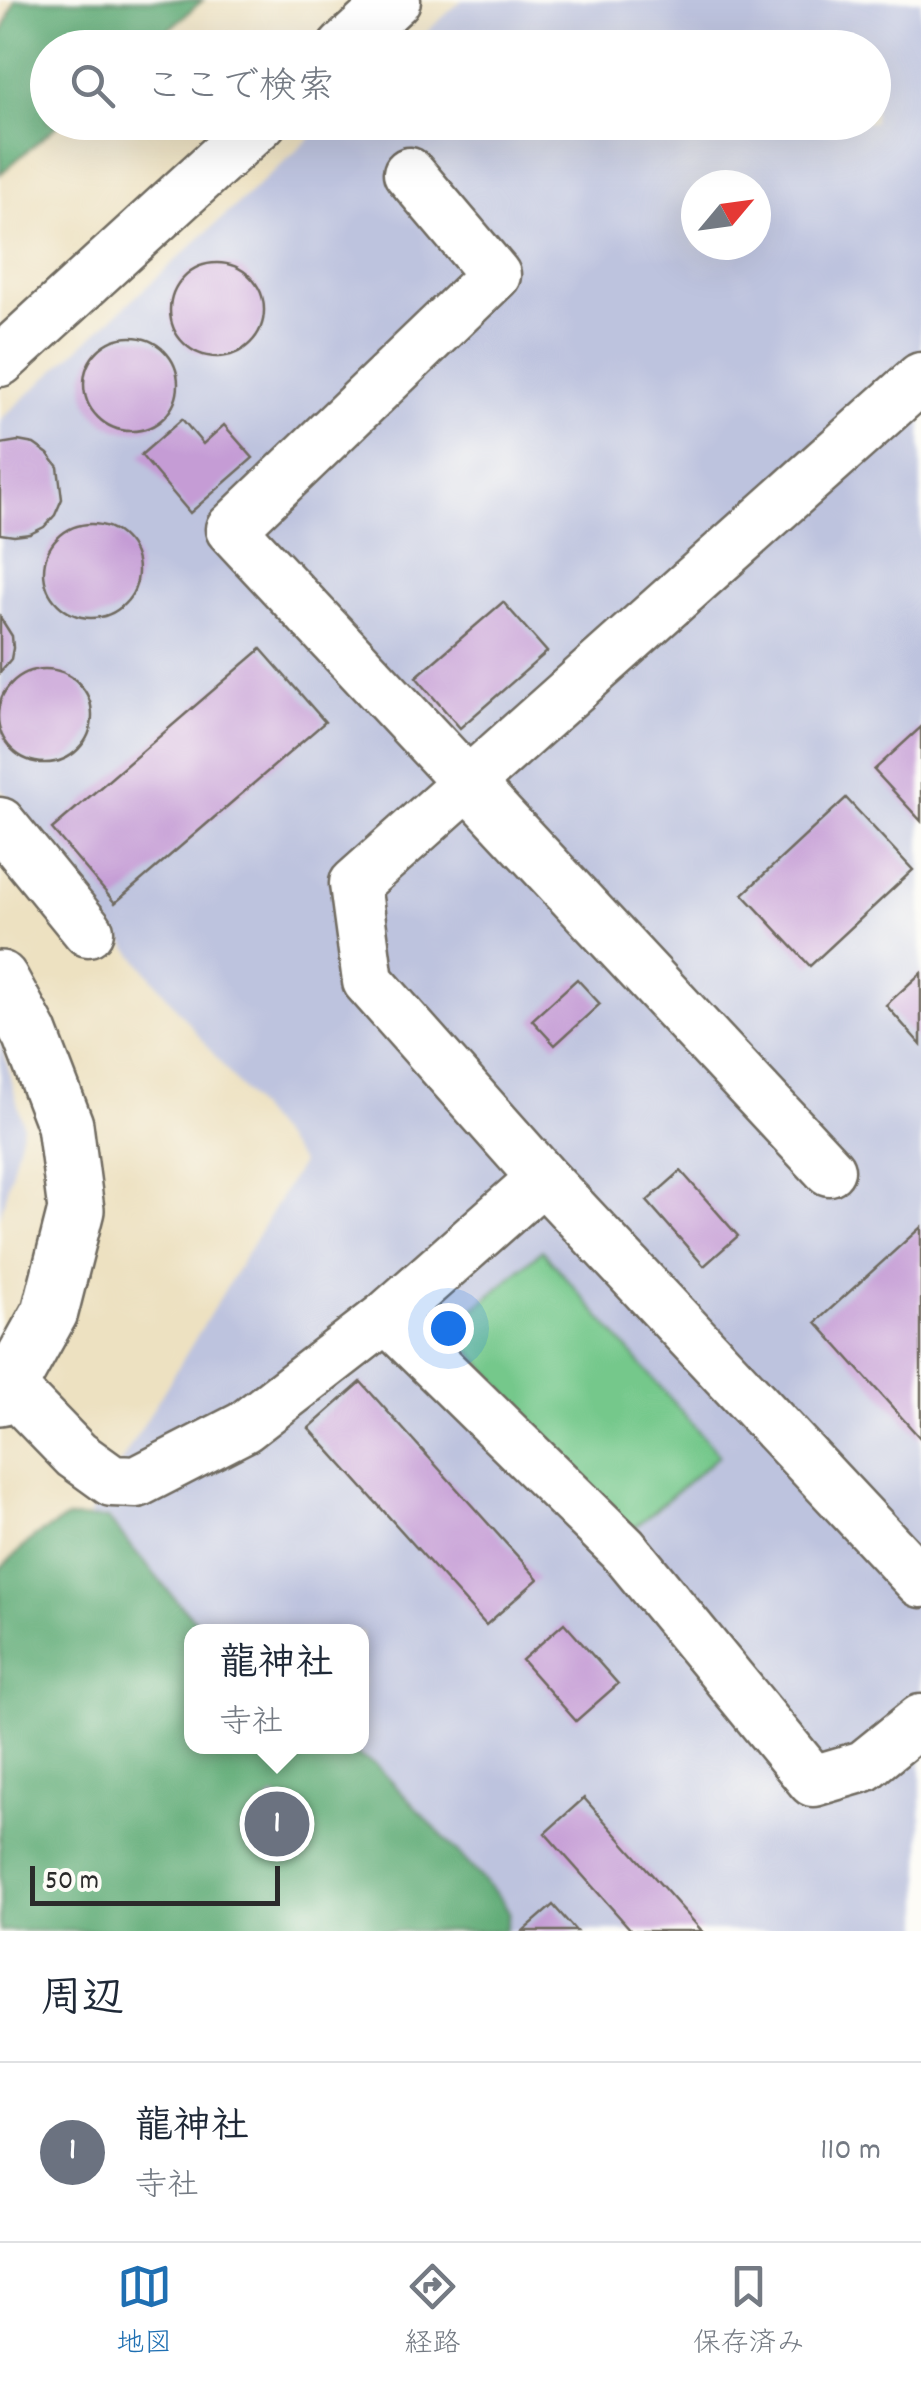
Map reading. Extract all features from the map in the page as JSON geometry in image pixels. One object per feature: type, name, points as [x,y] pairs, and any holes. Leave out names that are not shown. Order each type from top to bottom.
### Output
[{"type":"main road","points":[[0,979],[30,1034],[65,1125],[76,1210],[50,1312],[5,1391]]},
{"type":"street","points":[[362,30],[395,0]]},
{"type":"street","points":[[0,361],[241,140]]},
{"type":"street","points":[[409,173],[495,275],[231,529],[828,1170]]},
{"type":"street","points":[[921,378],[354,884],[368,981],[542,1178],[921,1582]]},
{"type":"street","points":[[0,824],[88,930]]},
{"type":"street","points":[[5,1391],[76,1455],[112,1481],[136,1482],[244,1427],[386,1317],[542,1178]]},
{"type":"street","points":[[386,1317],[622,1550],[813,1780],[864,1766],[921,1720]]},
{"type":"shaded area","points":[[462,0],[921,0],[921,1931],[439,1931],[288,1754],[369,1754],[369,1624],[184,1624],[184,1631],[88,1517],[301,1163],[0,788],[0,420],[308,140],[891,140],[891,30],[429,30]]},
{"type":"shaded area","points":[[0,1036],[23,1125],[0,1218]]},
{"type":"green space","points":[[15,0],[203,0],[168,30],[30,30],[30,140],[40,140],[0,174],[0,39]]},
{"type":"green space","points":[[542,1250],[719,1455],[627,1534],[451,1329]]},
{"type":"green space","points":[[67,1518],[108,1519],[200,1624],[184,1624],[184,1754],[354,1754],[376,1765],[501,1899],[509,1913],[505,1931],[0,1931],[0,1569],[34,1537]]},
{"type":"building","points":[[208,263],[226,263],[251,276],[261,292],[261,328],[251,344],[226,357],[208,357],[183,344],[170,319],[170,301],[183,276]]},
{"type":"building","points":[[122,337],[140,337],[165,350],[175,366],[175,402],[165,418],[140,431],[122,431],[97,418],[84,393],[84,375],[97,350]]},
{"type":"building","points":[[182,419],[203,444],[224,425],[253,458],[190,513],[141,455]]},
{"type":"building","points":[[0,444],[34,444],[58,467],[62,499],[44,527],[14,536],[0,534]]},
{"type":"building","points":[[82,524],[100,524],[125,537],[135,553],[135,589],[125,605],[100,618],[82,618],[57,605],[44,580],[44,562],[57,537]]},
{"type":"building","points":[[503,602],[547,652],[460,728],[416,677]]},
{"type":"building","points":[[0,617],[12,636],[13,648],[11,659],[0,672]]},
{"type":"building","points":[[261,649],[325,722],[115,903],[52,829]]},
{"type":"building","points":[[27,672],[63,672],[84,690],[91,707],[89,734],[63,760],[27,760],[1,734],[1,698]]},
{"type":"building","points":[[921,727],[921,821],[874,770]]},
{"type":"building","points":[[846,798],[913,870],[810,966],[743,894]]},
{"type":"building","points":[[921,973],[921,1045],[886,1005]]},
{"type":"building","points":[[577,979],[600,1004],[555,1045],[532,1020]]},
{"type":"building","points":[[681,1171],[738,1236],[704,1266],[647,1201]]},
{"type":"building","points":[[921,1227],[921,1439],[816,1322]]},
{"type":"building","points":[[361,1382],[538,1579],[486,1625],[309,1428]]},
{"type":"building","points":[[564,1623],[618,1684],[576,1721],[522,1660]]},
{"type":"building","points":[[274,1796],[305,1828],[279,1852],[249,1820]]},
{"type":"building","points":[[584,1798],[702,1931],[632,1931],[545,1833]]},
{"type":"building","points":[[553,1905],[576,1931],[523,1931]]},
{"type":"place","name":"龍神社","points":[[277,1824]]}]
